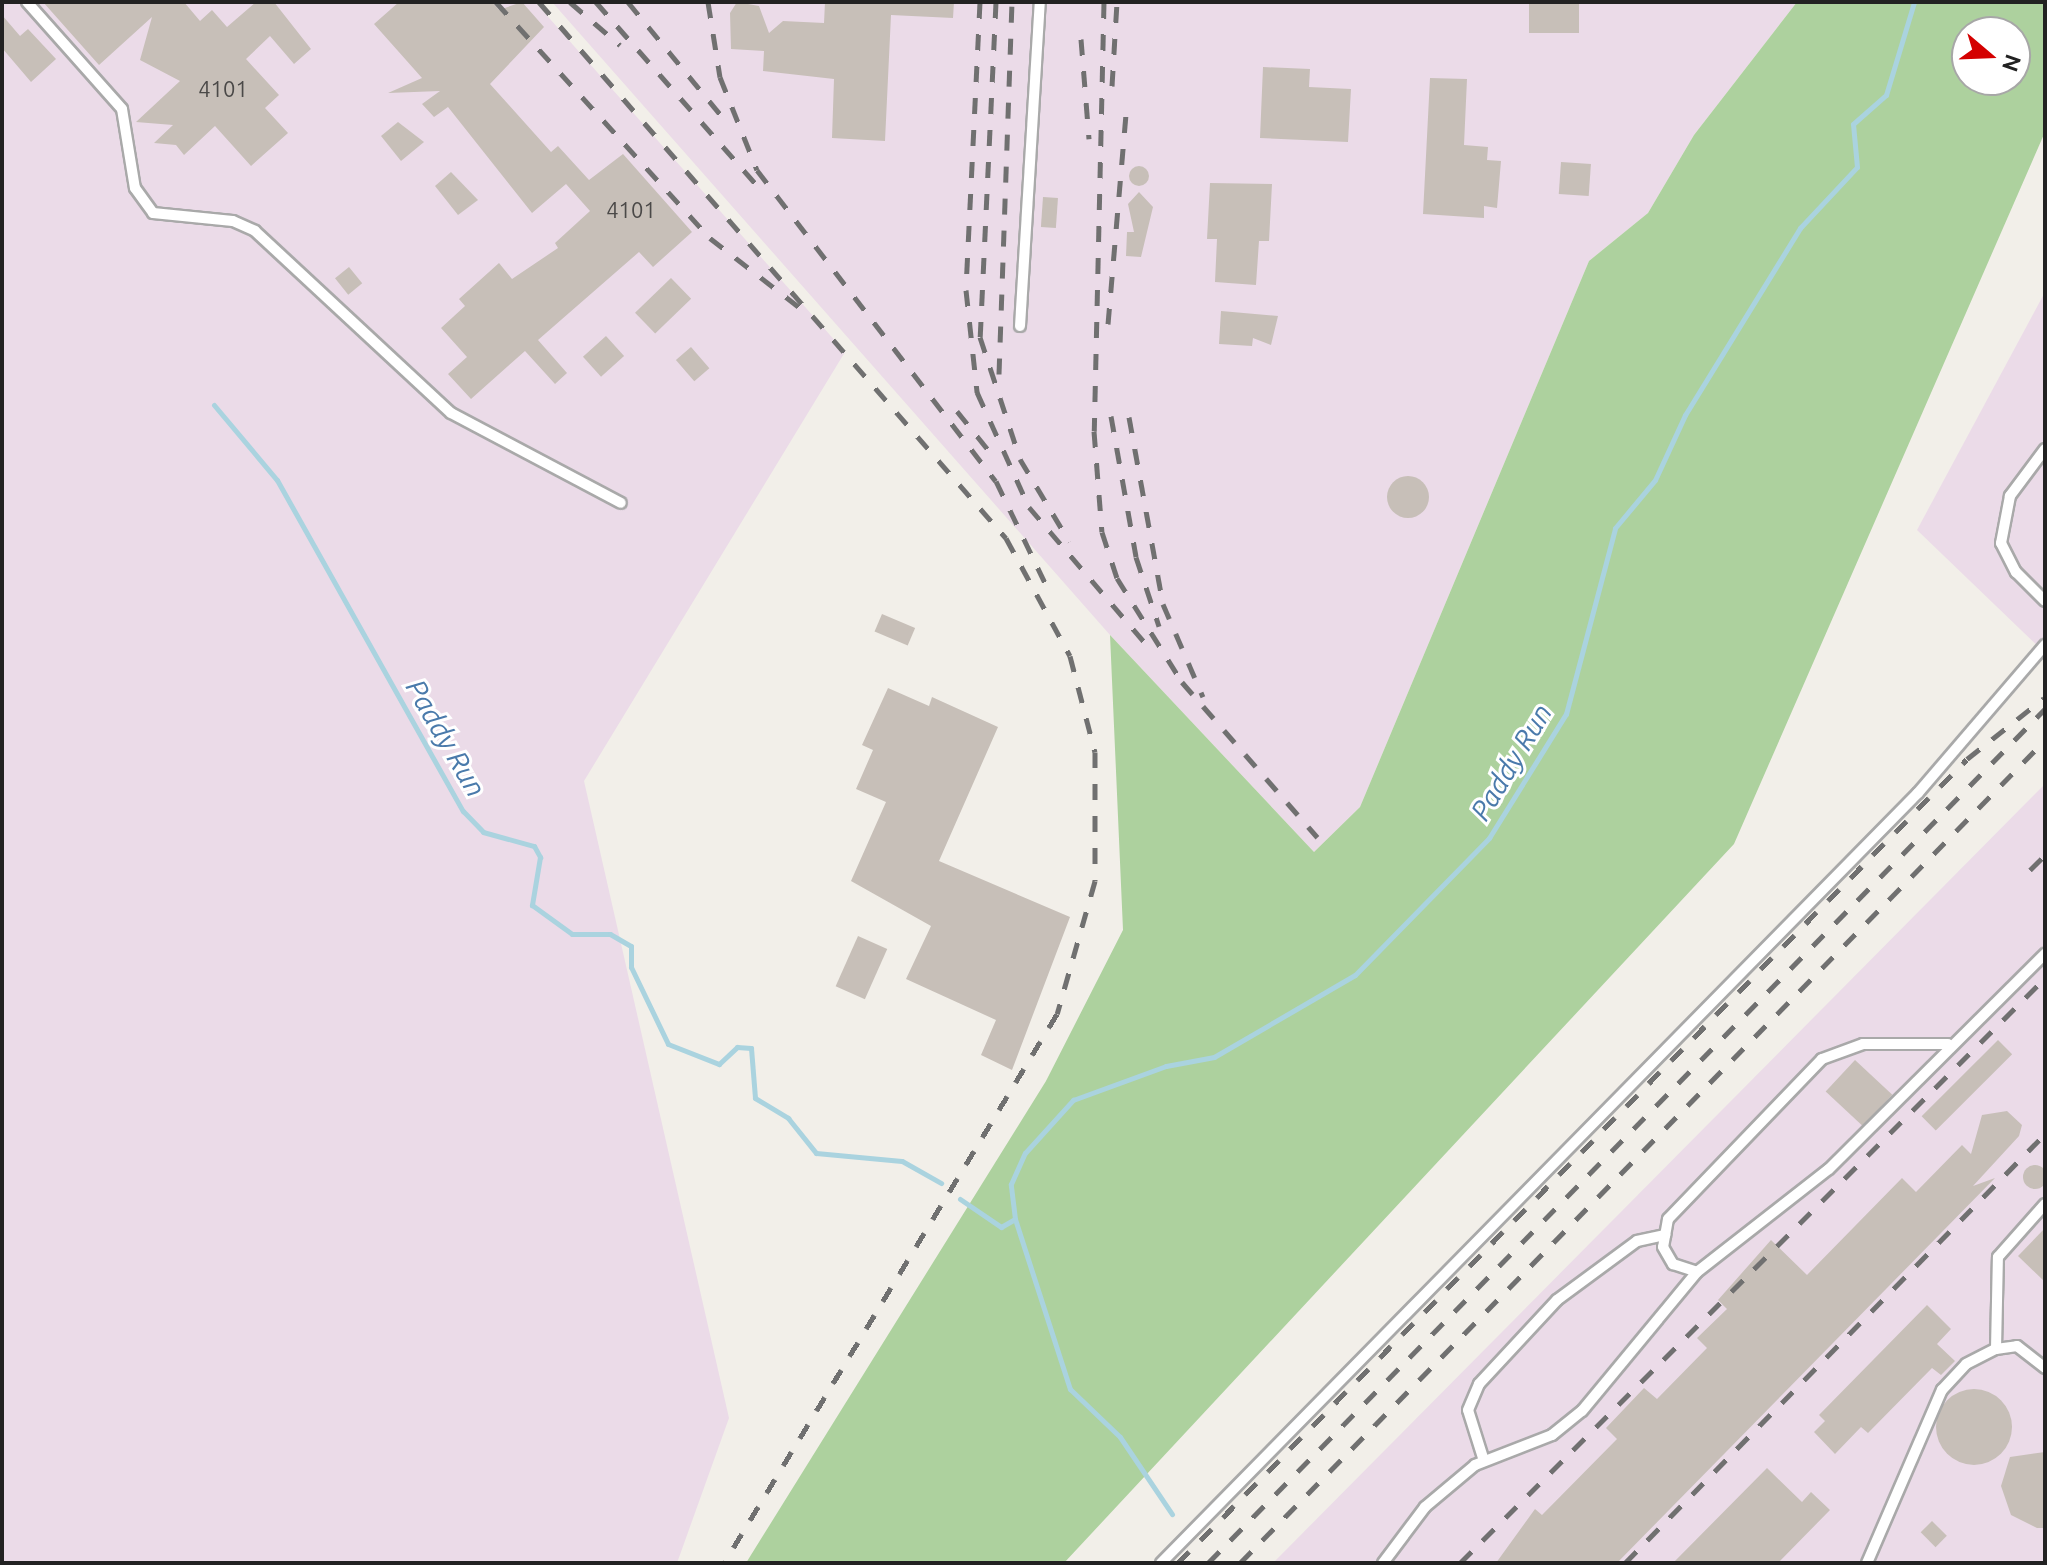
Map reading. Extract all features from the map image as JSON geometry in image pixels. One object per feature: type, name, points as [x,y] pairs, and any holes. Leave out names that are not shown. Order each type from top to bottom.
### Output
[{"type":"lane","points":[[27,2],[122,109],[135,188],[153,213],[233,221],[262,236],[451,413],[621,503]]},
{"type":"lane","points":[[1020,326],[1040,2]]},
{"type":"lane","points":[[2045,449],[2010,496],[2001,543],[2016,572],[2045,601]]},
{"type":"lane","points":[[1161,1563],[1918,793],[2045,645]]},
{"type":"lane","points":[[1383,1563],[1425,1507],[1484,1461],[1552,1435],[1582,1411],[1697,1272],[1829,1169],[1948,1044],[2045,954]]},
{"type":"lane","points":[[1697,1272],[1673,1264],[1665,1235],[1668,1219],[1822,1059],[1863,1044],[1948,1044]]},
{"type":"lane","points":[[1996,1349],[1991,1324],[1998,1257],[2045,1204]]},
{"type":"lane","points":[[1484,1461],[1468,1410],[1479,1384],[1557,1300],[1637,1241],[1665,1235]]},
{"type":"lane","points":[[1867,1563],[1942,1390],[1966,1364],[1996,1349],[2017,1346],[2045,1368]]},
{"type":"shaded area","points":[[2,2],[535,2],[845,352],[584,781],[729,1418],[677,1563],[2,1563]]},
{"type":"shaded area","points":[[552,2],[1797,2],[1694,135],[1648,213],[1589,261],[1360,807],[1314,852],[1110,635]]},
{"type":"shaded area","points":[[2045,292],[2045,653],[1917,530]]},
{"type":"shaded area","points":[[2045,784],[2045,1563],[1273,1563]]},
{"type":"green space","points":[[1797,2],[2045,2],[2045,132],[1734,844],[1064,1563],[746,1563],[1046,1081],[1123,930],[1110,635],[1314,852],[1360,807],[1589,261],[1648,213],[1694,135]]},
{"type":"building","points":[[43,2],[184,2],[200,21],[212,10],[227,27],[256,2],[274,2],[311,49],[294,64],[270,36],[246,59],[279,95],[265,108],[288,133],[251,166],[215,126],[184,155],[176,145],[154,143],[173,125],[136,122],[180,81],[140,60],[152,17],[99,65]]},
{"type":"building","points":[[399,2],[492,2],[499,10],[522,2],[544,27],[490,84],[551,152],[558,146],[589,180],[623,154],[692,232],[653,267],[639,252],[538,340],[567,373],[555,384],[525,351],[471,399],[448,374],[467,357],[441,328],[465,306],[459,299],[499,263],[512,279],[558,248],[555,243],[590,211],[566,184],[532,213],[448,107],[434,117],[422,104],[440,91],[388,93],[422,78],[374,24]]},
{"type":"building","points":[[737,2],[759,6],[769,33],[783,21],[824,23],[825,2],[954,2],[953,18],[891,15],[885,141],[832,138],[834,79],[763,71],[764,51],[731,49],[730,13]]},
{"type":"building","points":[[1529,2],[1579,2],[1579,33],[1529,33]]},
{"type":"building","points":[[2,15],[20,36],[28,29],[56,59],[31,82],[2,48]]},
{"type":"building","points":[[1263,67],[1310,69],[1309,87],[1351,89],[1348,142],[1260,138]]},
{"type":"building","points":[[1430,78],[1467,79],[1464,145],[1488,147],[1487,160],[1501,161],[1497,208],[1484,206],[1484,218],[1423,214]]},
{"type":"building","points":[[398,122],[424,142],[401,161],[381,136]]},
{"type":"building","points":[[1561,162],[1591,164],[1589,196],[1559,194]]},
{"type":"building","points":[[1135,166],[1143,166],[1149,176],[1143,186],[1135,186],[1129,180],[1129,172]]},
{"type":"building","points":[[451,172],[478,200],[458,215],[435,186]]},
{"type":"building","points":[[1210,183],[1272,184],[1269,241],[1259,241],[1256,285],[1215,282],[1217,239],[1207,239]]},
{"type":"building","points":[[1139,192],[1153,207],[1141,257],[1126,256],[1127,232],[1134,232],[1128,204]]},
{"type":"building","points":[[1043,197],[1058,198],[1056,228],[1041,227]]},
{"type":"building","points":[[349,267],[362,283],[348,295],[335,278]]},
{"type":"building","points":[[671,278],[691,299],[655,334],[635,313]]},
{"type":"building","points":[[1221,311],[1278,316],[1271,345],[1253,338],[1252,346],[1219,344]]},
{"type":"building","points":[[606,336],[624,356],[601,377],[583,357]]},
{"type":"building","points":[[691,347],[709,368],[694,381],[676,360]]},
{"type":"building","points":[[1408,476],[1423,482],[1429,497],[1423,512],[1408,518],[1393,512],[1387,497],[1393,482]]},
{"type":"building","points":[[882,614],[915,628],[908,646],[875,631]]},
{"type":"building","points":[[888,688],[929,706],[932,697],[998,727],[939,861],[1070,917],[1012,1070],[981,1055],[996,1020],[906,979],[931,926],[851,881],[886,802],[856,789],[873,750],[862,745]]},
{"type":"building","points":[[858,936],[887,949],[865,999],[836,986]]},
{"type":"building","points":[[1998,1040],[2012,1054],[1936,1131],[1922,1116]]},
{"type":"building","points":[[1855,1060],[1892,1095],[1863,1126],[1826,1091]]},
{"type":"building","points":[[2007,1111],[2022,1125],[2019,1136],[1973,1186],[1995,1178],[1617,1563],[1496,1563],[1535,1509],[1542,1515],[1617,1439],[1606,1428],[1644,1388],[1657,1399],[1707,1348],[1697,1338],[1727,1309],[1718,1300],[1771,1240],[1807,1275],[1902,1178],[1916,1192],[1962,1145],[1971,1154],[1982,1115]]},
{"type":"building","points":[[2035,1165],[2044,1168],[2047,1177],[2044,1186],[2035,1189],[2026,1186],[2023,1177],[2026,1168]]},
{"type":"building","points":[[2045,1228],[2045,1282],[2018,1256]]},
{"type":"building","points":[[1927,1305],[1951,1329],[1937,1344],[1955,1361],[1941,1375],[1932,1368],[1868,1433],[1861,1427],[1835,1454],[1814,1432],[1825,1421],[1819,1415]]},
{"type":"building","points":[[1974,1389],[1988,1392],[2001,1400],[2009,1413],[2012,1427],[2009,1441],[2001,1454],[1988,1462],[1974,1465],[1960,1462],[1947,1454],[1939,1441],[1936,1427],[1939,1413],[1947,1400],[1960,1392]]},
{"type":"building","points":[[2045,1452],[2045,1528],[2037,1528],[2011,1515],[2001,1486],[2010,1457]]},
{"type":"building","points":[[1767,1468],[1802,1502],[1811,1492],[1830,1510],[1778,1563],[1673,1563]]},
{"type":"building","points":[[1932,1521],[1947,1536],[1936,1547],[1921,1532]]},
{"type":"waterway","name":"Paddy Run","points":[[960,1199],[1001,1227],[1015,1219],[1011,1184],[1025,1153],[1073,1100],[1166,1066],[1214,1057],[1355,975],[1489,838],[1566,714],[1615,528],[1655,480],[1685,415],[1800,228],[1857,167],[1853,124],[1886,95],[1914,2]]},
{"type":"waterway","name":"Paddy Run","points":[[214,405],[277,480],[463,811],[483,832],[534,846],[540,857],[532,905],[572,934],[610,934],[631,946],[631,967],[668,1044],[719,1064],[737,1047],[751,1048],[755,1098],[788,1118],[816,1153],[902,1161],[941,1183]]},
{"type":"waterway","points":[[1015,1219],[1070,1389],[1120,1437],[1172,1514]]},
{"type":"railway","points":[[496,2],[710,238],[799,307]]},
{"type":"railway","points":[[539,2],[1006,538],[1070,656],[1095,752],[1095,881],[1057,1014],[724,1563]]},
{"type":"railway","points":[[570,2],[620,45]]},
{"type":"railway","points":[[596,2],[757,185]]},
{"type":"railway","points":[[628,2],[729,125]]},
{"type":"railway","points":[[708,2],[720,77],[757,170],[996,481],[1049,591]]},
{"type":"railway","points":[[980,2],[966,290],[977,392],[1029,507],[1147,645]]},
{"type":"railway","points":[[996,2],[980,337],[1020,459],[1069,541]]},
{"type":"railway","points":[[999,374],[1012,2]]},
{"type":"railway","points":[[1104,2],[1094,431],[1102,532],[1117,578],[1182,682],[1317,837]]},
{"type":"railway","points":[[1112,86],[1117,2]]},
{"type":"railway","points":[[1081,39],[1089,139]]},
{"type":"railway","points":[[1108,324],[1126,115]]},
{"type":"railway","points":[[957,411],[994,457]]},
{"type":"railway","points":[[1111,416],[1136,557],[1159,626]]},
{"type":"railway","points":[[1129,417],[1163,604],[1203,697]]},
{"type":"railway","points":[[1178,1563],[1967,759],[2044,698]]},
{"type":"railway","points":[[1208,1563],[2045,709]]},
{"type":"railway","points":[[1240,1563],[2045,740]]},
{"type":"railway","points":[[2030,870],[2045,855]]},
{"type":"railway","points":[[1460,1563],[2045,978]]},
{"type":"railway","points":[[1625,1563],[2045,1134]]}]
